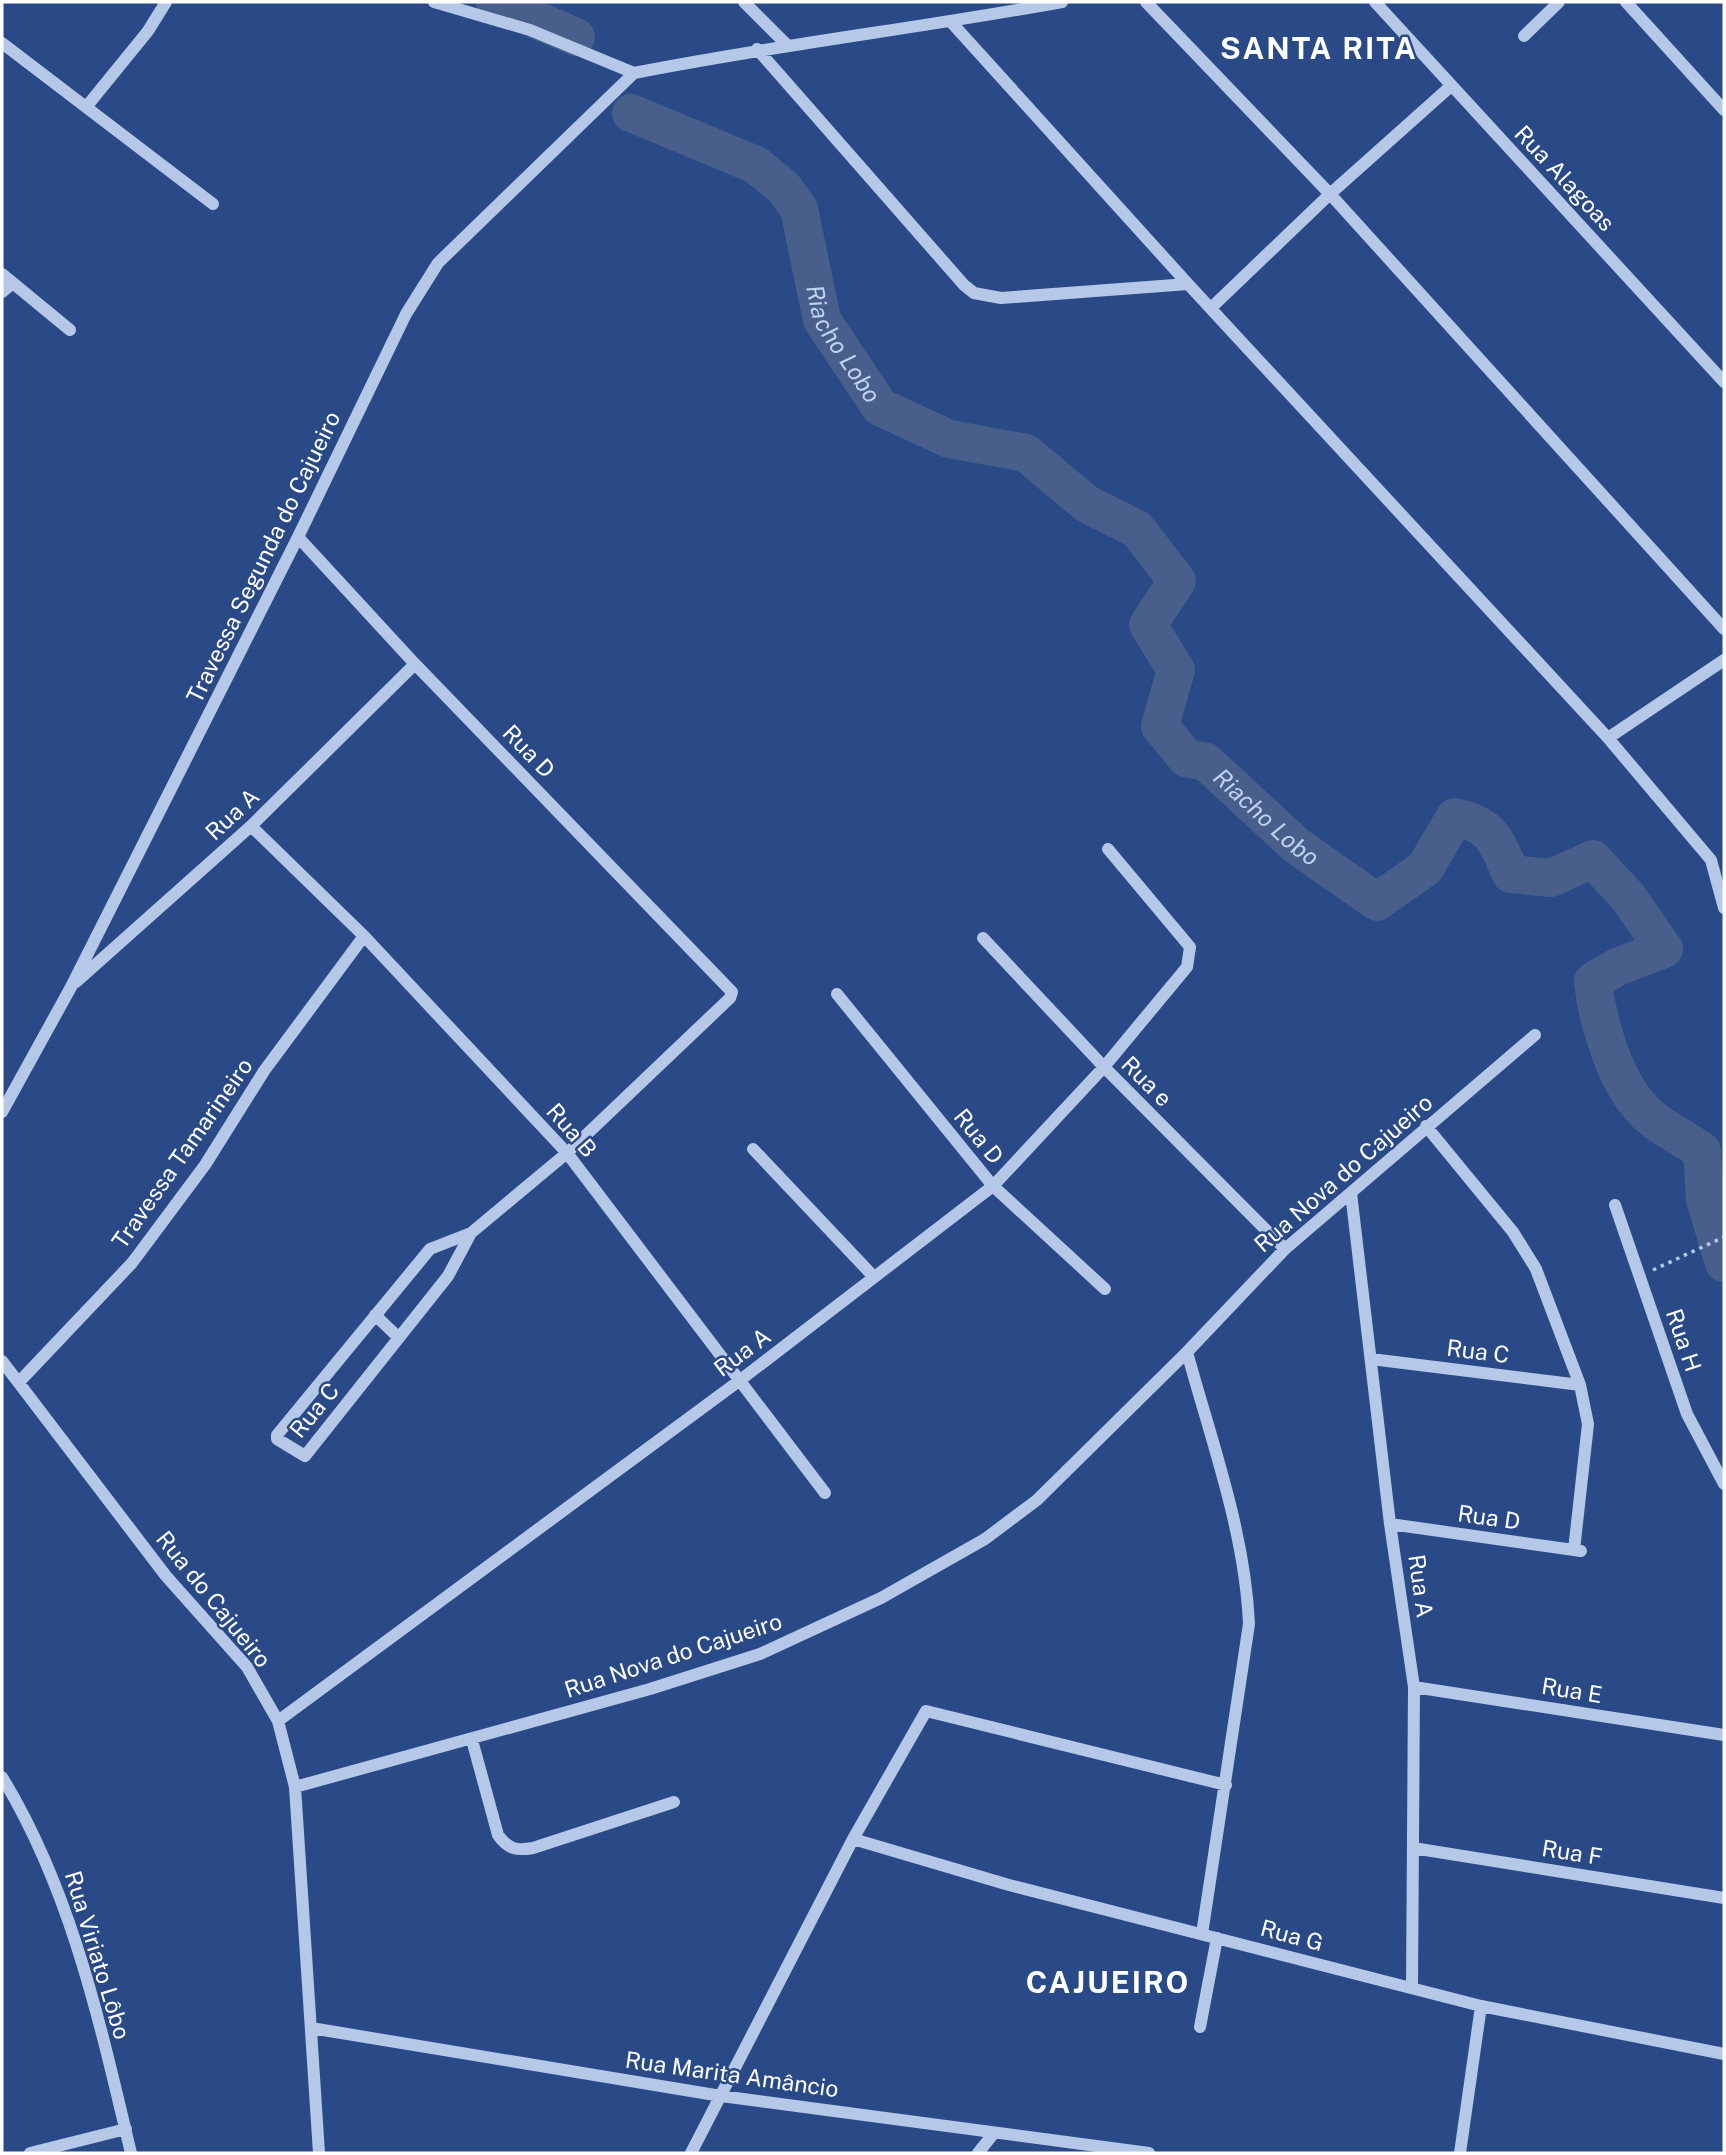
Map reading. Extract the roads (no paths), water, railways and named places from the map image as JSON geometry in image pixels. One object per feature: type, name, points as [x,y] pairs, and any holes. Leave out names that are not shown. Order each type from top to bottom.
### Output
[{"type":"street","points":[[87,106],[148,31],[166,2]]},
{"type":"street","points":[[435,2],[540,34],[634,73],[757,49],[951,22],[1062,2]]},
{"type":"street","points":[[744,2],[787,45]]},
{"type":"street","points":[[1146,2],[1330,194],[1724,629]]},
{"type":"street","name":"Rua Alagoas","points":[[1375,2],[1724,382]]},
{"type":"street","points":[[1524,36],[1559,2]]},
{"type":"street","points":[[1626,2],[1724,110]]},
{"type":"street","points":[[951,22],[1188,284],[1608,738],[1711,860],[1724,908]]},
{"type":"street","points":[[2,43],[213,204]]},
{"type":"street","points":[[757,49],[964,285],[974,293],[1015,298],[1188,284]]},
{"type":"street","name":"Travessa Segunda do Cajueiro","points":[[2,1112],[71,986],[298,537],[406,314],[430,275],[448,254],[634,73]]},
{"type":"street","points":[[1212,307],[1330,194],[1451,86]]},
{"type":"street","points":[[2,274],[70,330]]},
{"type":"street","points":[[2,292],[13,283]]},
{"type":"street","name":"Rua D","points":[[298,537],[415,664],[732,992]]},
{"type":"street","points":[[1608,738],[1724,660]]},
{"type":"street","name":"Rua A","points":[[71,986],[251,826],[415,664]]},
{"type":"street","name":"Rua B","points":[[251,826],[363,936],[567,1153],[825,1493]]},
{"type":"street","name":"Rua A","points":[[278,1721],[739,1381],[993,1186],[1104,1068],[1188,967],[1189,947],[1108,849]]},
{"type":"street","points":[[1711,860],[1724,852]]},
{"type":"street","name":"Travessa Tamarineiro","points":[[20,1381],[132,1263],[205,1165],[264,1071],[363,936]]},
{"type":"street","name":"Rua e","points":[[983,938],[1104,1068],[1285,1249]]},
{"type":"street","name":"Rua C","points":[[471,1233],[453,1269],[305,1456],[277,1439],[277,1435],[430,1249],[471,1233],[567,1153],[730,998],[732,992]]},
{"type":"street","name":"Rua D","points":[[837,994],[993,1186],[1105,1289]]},
{"type":"street","name":"Rua Nova do Cajueiro","points":[[295,1787],[472,1740],[760,1654],[881,1598],[999,1530],[1037,1500],[1187,1352],[1285,1249],[1535,1035]]},
{"type":"street","points":[[1426,1126],[1513,1232],[1536,1269],[1580,1385]]},
{"type":"street","points":[[753,1149],[874,1277]]},
{"type":"street","name":"Rua A","points":[[1351,1192],[1390,1524],[1414,1687],[1412,1988]]},
{"type":"street","name":"Rua H","points":[[1615,1205],[1687,1414],[1724,1484]]},
{"type":"street","points":[[375,1315],[399,1338]]},
{"type":"street","points":[[1187,1352],[1247,1584],[1249,1624],[1202,1934]]},
{"type":"street","name":"Rua C","points":[[1371,1359],[1580,1385]]},
{"type":"street","name":"Rua do Cajueiro","points":[[2,1361],[20,1381],[166,1576],[247,1667],[278,1721],[295,1787],[319,2153]]},
{"type":"street","name":"Rua D","points":[[1390,1524],[1578,1550],[1588,1424],[1580,1385]]},
{"type":"street","name":"Rua E","points":[[1414,1687],[1724,1735]]},
{"type":"street","points":[[691,2153],[853,1839],[926,1711],[1226,1785]]},
{"type":"street","points":[[472,1740],[498,1835],[509,1847],[517,1850],[533,1848],[674,1802]]},
{"type":"street","name":"Rua Viriato Lôbo","points":[[2,1777],[34,1835],[61,1899],[93,2001],[131,2153]]},
{"type":"street","name":"Rua G","points":[[853,1839],[1009,1885],[1480,2006],[1724,2054]]},
{"type":"street","name":"Rua F","points":[[1413,1848],[1724,1898]]},
{"type":"street","points":[[1200,2027],[1217,1938]]},
{"type":"street","points":[[1460,2153],[1480,2006]]},
{"type":"street","name":"Rua Marita Amâncio","points":[[311,2028],[721,2096],[994,2133],[1090,2149],[1149,2153]]},
{"type":"street","points":[[30,2153],[125,2129]]},
{"type":"street","points":[[978,2153],[994,2133]]},
{"type":"waterway","name":"Riacho Lobo","points":[[495,2],[576,37]]},
{"type":"waterway","name":"Riacho Lobo","points":[[631,113],[756,165],[784,188],[799,209],[822,320],[880,407],[949,439],[1026,453],[1087,504],[1137,529],[1177,581],[1148,625],[1176,670],[1160,726],[1186,758],[1206,762],[1297,846],[1377,902],[1425,868],[1455,817],[1478,825],[1492,836],[1511,874],[1551,878],[1593,859],[1628,897],[1664,949],[1617,967],[1593,981],[1603,1032],[1616,1068],[1634,1099],[1657,1122],[1702,1151],[1705,1199],[1724,1263]]},
{"type":"district","name":"SANTA RITA","points":[[1319,48]]},
{"type":"district","name":"CAJUEIRO","points":[[1108,1982]]}]
